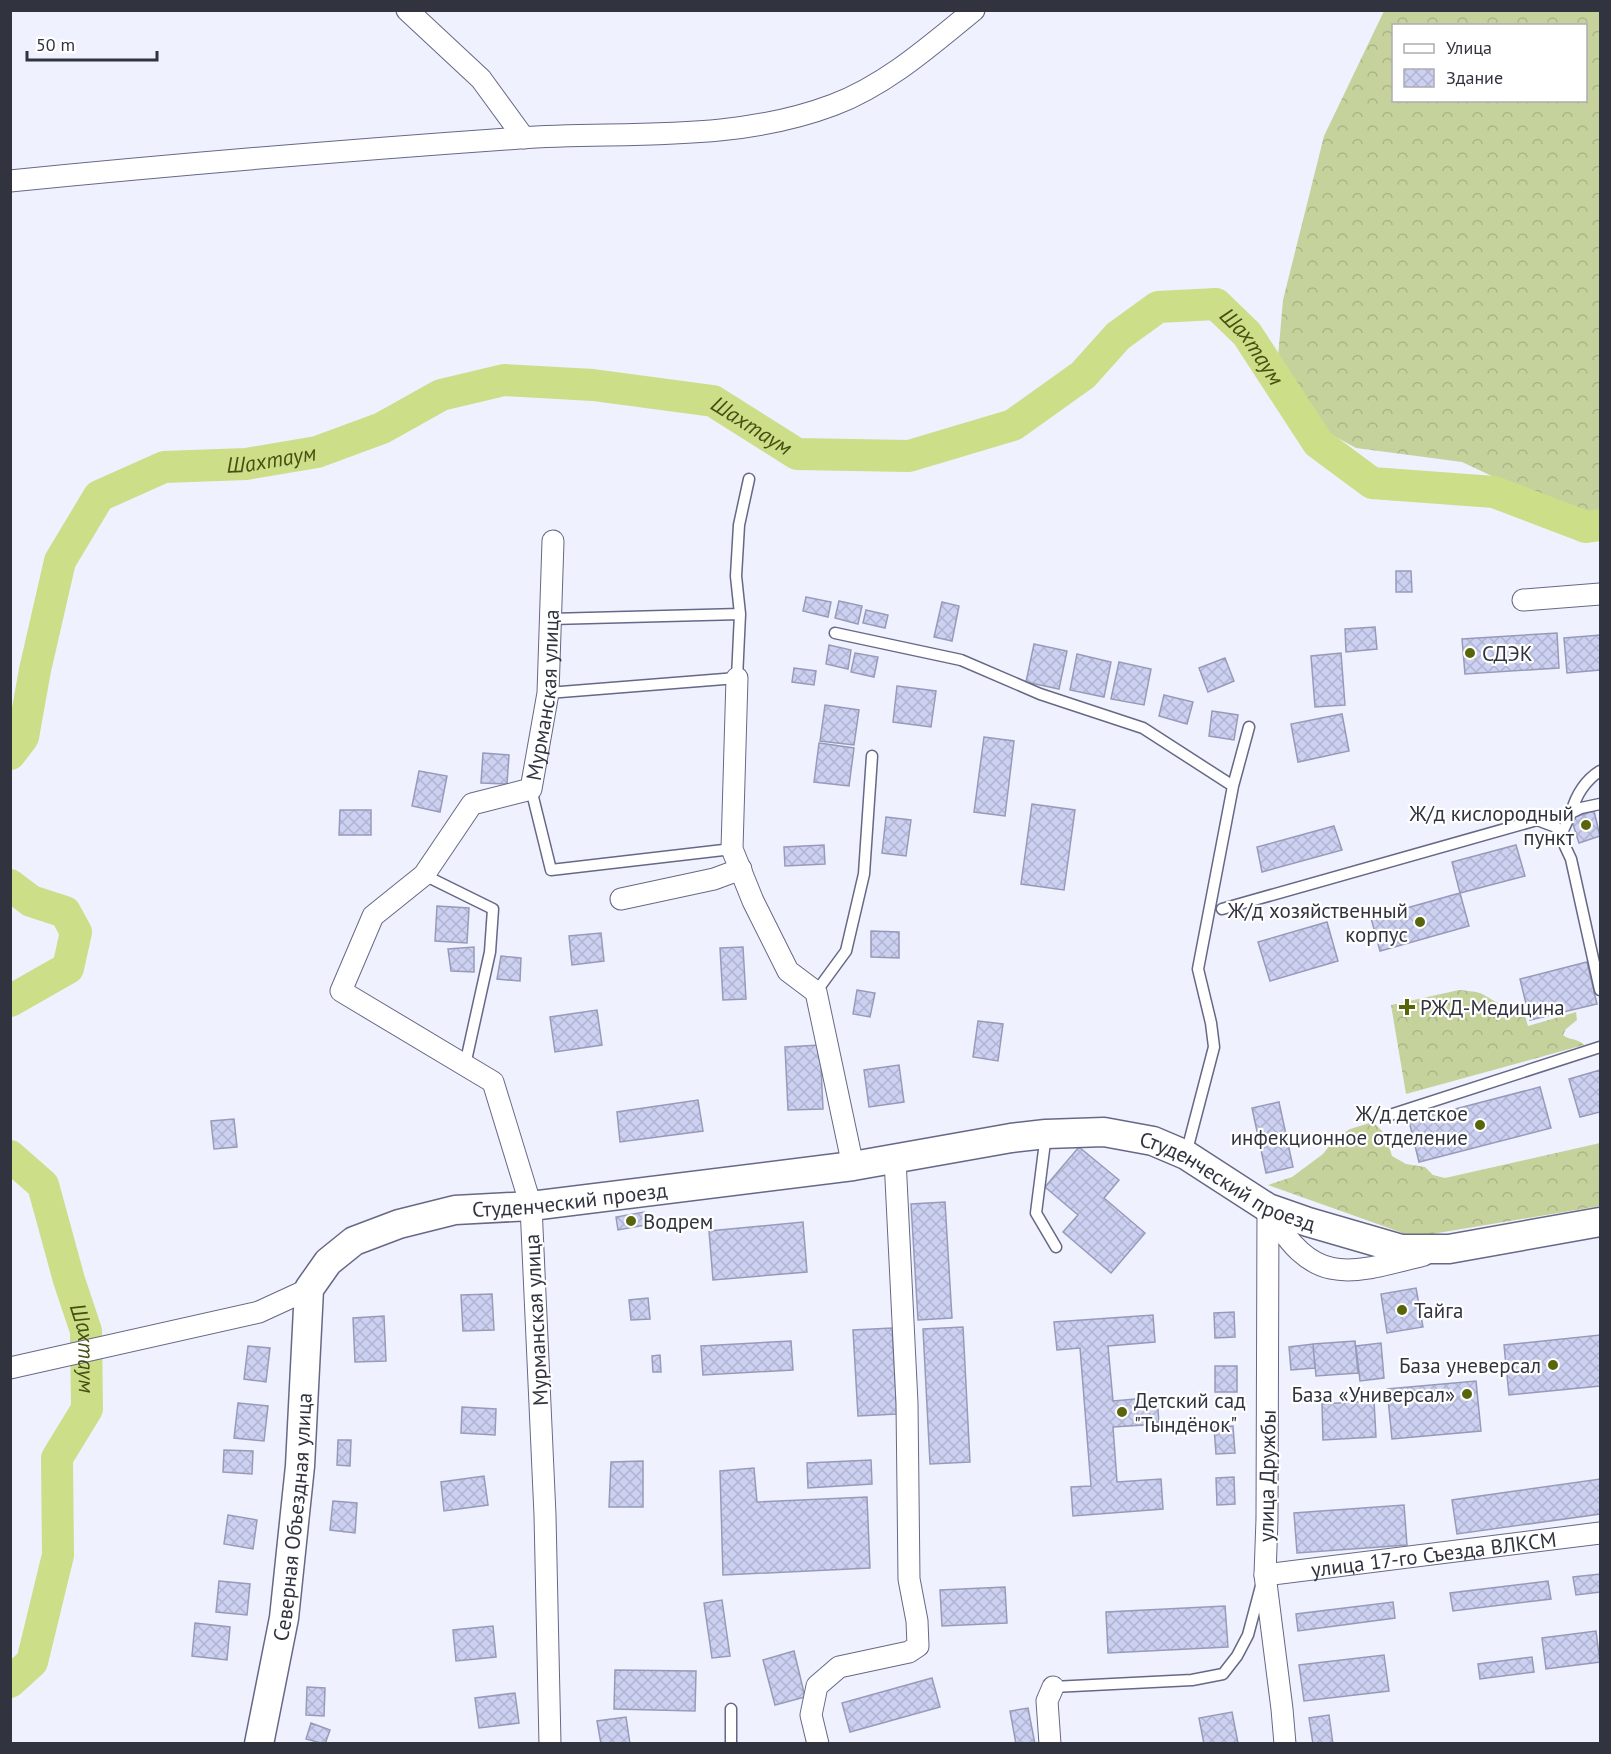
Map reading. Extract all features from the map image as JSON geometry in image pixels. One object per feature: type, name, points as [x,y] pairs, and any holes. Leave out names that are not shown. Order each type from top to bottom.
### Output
[{"type":"street","points":[[407,10],[481,79],[524,138]]},
{"type":"street","points":[[10,181],[209,161],[524,138],[696,134],[739,129],[834,105],[881,82],[974,10]]},
{"type":"street","name":"Мурманская улица","points":[[550,1743],[545,1515],[531,1206],[493,1082],[340,991],[373,916],[423,875],[472,804],[531,789],[548,693],[553,541]]},
{"type":"street","points":[[1523,600],[1600,594]]},
{"type":"street","points":[[737,678],[732,849],[753,901],[788,971],[816,992],[853,1166]]},
{"type":"street","points":[[621,899],[714,879],[741,869]]},
{"type":"street","name":"Студенческий проезд","points":[[309,1288],[328,1262],[354,1241],[399,1224],[455,1210],[531,1206],[853,1166],[1046,1134],[1104,1132],[1153,1141],[1186,1155],[1268,1208],[1401,1249],[1449,1249],[1600,1222]]},
{"type":"street","points":[[818,1743],[812,1715],[817,1686],[839,1667],[909,1652],[918,1646],[917,1621],[909,1579],[908,1403],[896,1159]]},
{"type":"street","points":[[1268,1208],[1283,1234],[1301,1253],[1313,1263],[1332,1270],[1384,1265],[1449,1249]]},
{"type":"street","name":"улица Дружбы","points":[[1268,1208],[1265,1575],[1285,1743]]},
{"type":"street","points":[[10,1368],[259,1312],[309,1288]]},
{"type":"street","name":"Северная Объездная улица","points":[[258,1743],[284,1618],[300,1466],[309,1288]]},
{"type":"street","name":"улица 17-го Съезда ВЛКСМ","points":[[1265,1575],[1600,1533]]},
{"type":"street","points":[[1050,1743],[1047,1701],[1053,1686]]},
{"type":"lane","points":[[548,693],[737,678],[740,614],[735,576],[739,525],[749,479]]},
{"type":"lane","points":[[551,620],[740,614]]},
{"type":"lane","points":[[835,633],[960,660],[1040,694],[1143,728],[1233,786]]},
{"type":"lane","points":[[1186,1155],[1214,1047],[1211,1023],[1198,969],[1233,786],[1249,727]]},
{"type":"lane","points":[[816,992],[846,951],[864,874],[872,756]]},
{"type":"lane","points":[[1560,837],[1576,795],[1584,784],[1600,771]]},
{"type":"lane","points":[[531,789],[551,870],[732,849]]},
{"type":"lane","points":[[1571,813],[1581,808],[1600,804]]},
{"type":"lane","points":[[1222,909],[1537,820],[1556,827],[1570,859],[1600,990]]},
{"type":"lane","points":[[423,875],[493,909],[490,952],[465,1065]]},
{"type":"lane","points":[[1390,1115],[1600,1047]]},
{"type":"lane","points":[[1046,1134],[1036,1213],[1056,1247]]},
{"type":"lane","points":[[1053,1686],[1192,1680],[1223,1674],[1237,1656],[1248,1635],[1265,1575]]},
{"type":"lane","points":[[731,1709],[731,1743]]},
{"type":"green space","points":[[1384,11],[1600,11],[1600,517],[1586,520],[1462,462],[1356,448],[1320,428],[1278,357],[1283,300],[1324,136]]},
{"type":"green space","points":[[1459,990],[1480,993],[1504,1006],[1522,1007],[1528,1026],[1576,1012],[1577,1020],[1566,1029],[1563,1035],[1584,1045],[1406,1094],[1391,1005]]},
{"type":"green space","points":[[1373,1122],[1385,1134],[1392,1156],[1406,1164],[1425,1167],[1433,1175],[1445,1178],[1600,1143],[1600,1206],[1414,1237],[1268,1185],[1292,1177],[1323,1154],[1334,1140],[1350,1129]]},
{"type":"building","points":[[1396,571],[1411,571],[1412,592],[1396,592]]},
{"type":"building","points":[[806,597],[831,602],[828,617],[803,611]]},
{"type":"building","points":[[839,601],[862,606],[858,624],[835,618]]},
{"type":"building","points":[[942,602],[959,606],[952,641],[934,637]]},
{"type":"building","points":[[866,610],[888,615],[885,628],[863,623]]},
{"type":"building","points":[[1375,627],[1377,649],[1346,652],[1345,629]]},
{"type":"building","points":[[1557,633],[1559,668],[1465,674],[1462,639]]},
{"type":"building","points":[[1600,635],[1600,670],[1567,673],[1564,638]]},
{"type":"building","points":[[1034,644],[1067,651],[1059,689],[1026,682]]},
{"type":"building","points":[[829,645],[851,650],[848,669],[826,664]]},
{"type":"building","points":[[855,653],[878,657],[874,677],[851,672]]},
{"type":"building","points":[[1341,653],[1345,705],[1315,707],[1311,656]]},
{"type":"building","points":[[1077,654],[1111,662],[1104,697],[1070,690]]},
{"type":"building","points":[[1225,658],[1234,681],[1208,692],[1199,668]]},
{"type":"building","points":[[1119,662],[1151,669],[1144,705],[1111,699]]},
{"type":"building","points":[[794,668],[816,671],[814,685],[792,682]]},
{"type":"building","points":[[897,686],[936,691],[931,727],[893,722]]},
{"type":"building","points":[[1164,695],[1193,702],[1187,724],[1159,716]]},
{"type":"building","points":[[825,705],[859,710],[854,745],[820,741]]},
{"type":"building","points":[[1212,711],[1238,715],[1234,740],[1209,736]]},
{"type":"building","points":[[1342,714],[1349,751],[1298,762],[1291,724]]},
{"type":"building","points":[[984,737],[1014,741],[1005,816],[974,812]]},
{"type":"building","points":[[819,743],[854,748],[849,786],[814,782]]},
{"type":"building","points":[[483,753],[509,755],[507,784],[481,783]]},
{"type":"building","points":[[419,771],[447,776],[440,812],[412,806]]},
{"type":"building","points":[[1032,804],[1075,810],[1064,890],[1021,884]]},
{"type":"building","points":[[340,810],[371,810],[371,835],[339,835]]},
{"type":"building","name":"Ж/д кислородный пункт","points":[[1594,811],[1600,836],[1579,843],[1571,818]]},
{"type":"building","points":[[886,817],[911,820],[906,856],[882,853]]},
{"type":"building","points":[[1334,826],[1342,850],[1262,872],[1257,847]]},
{"type":"building","points":[[824,845],[825,864],[785,866],[784,847]]},
{"type":"building","points":[[1516,845],[1525,876],[1460,893],[1452,862]]},
{"type":"building","name":"Ж/д хозяйственный корпус","points":[[1460,893],[1469,926],[1380,951],[1371,918]]},
{"type":"building","points":[[437,906],[469,908],[467,943],[435,941]]},
{"type":"building","points":[[1327,922],[1338,961],[1270,981],[1258,942]]},
{"type":"building","points":[[871,931],[899,932],[899,958],[871,957]]},
{"type":"building","points":[[601,933],[604,961],[572,965],[569,936]]},
{"type":"building","points":[[474,947],[474,972],[451,971],[448,949]]},
{"type":"building","points":[[743,947],[746,999],[723,1000],[720,948]]},
{"type":"building","points":[[501,956],[521,958],[520,981],[497,979]]},
{"type":"building","points":[[1587,962],[1597,1004],[1530,1020],[1520,979]]},
{"type":"building","points":[[857,990],[875,993],[870,1017],[853,1014]]},
{"type":"building","points":[[597,1010],[602,1045],[555,1052],[550,1017]]},
{"type":"building","points":[[978,1021],[1003,1024],[998,1061],[973,1057]]},
{"type":"building","points":[[820,1045],[823,1109],[788,1110],[785,1047]]},
{"type":"building","points":[[899,1065],[904,1102],[869,1107],[864,1070]]},
{"type":"building","points":[[1600,1070],[1600,1112],[1580,1117],[1569,1079]]},
{"type":"building","name":"Ж/д детское инфекционное отделение","points":[[1540,1087],[1551,1128],[1419,1162],[1409,1121]]},
{"type":"building","points":[[698,1100],[703,1131],[620,1142],[617,1112]]},
{"type":"building","points":[[1279,1102],[1293,1167],[1266,1173],[1252,1108]]},
{"type":"building","points":[[234,1119],[237,1147],[214,1149],[211,1121]]},
{"type":"building","points":[[1079,1147],[1119,1180],[1104,1198],[1145,1233],[1111,1273],[1063,1232],[1078,1215],[1045,1187]]},
{"type":"building","points":[[945,1202],[952,1318],[918,1320],[911,1204]]},
{"type":"building","name":"Водрем","points":[[644,1212],[646,1225],[618,1230],[616,1217]]},
{"type":"building","points":[[803,1222],[807,1272],[713,1280],[709,1231]]},
{"type":"building","name":"Тайга","points":[[1416,1288],[1423,1327],[1387,1333],[1381,1294]]},
{"type":"building","points":[[492,1294],[494,1330],[463,1331],[461,1295]]},
{"type":"building","points":[[648,1298],[650,1319],[631,1320],[629,1300]]},
{"type":"building","points":[[1234,1312],[1235,1337],[1215,1338],[1214,1313]]},
{"type":"building","name":"Детский сад \"Тындёнок\"","points":[[1153,1315],[1155,1342],[1108,1346],[1113,1401],[1157,1397],[1159,1424],[1113,1427],[1117,1482],[1161,1479],[1163,1509],[1073,1516],[1071,1487],[1091,1486],[1080,1348],[1057,1350],[1054,1322]]},
{"type":"building","points":[[384,1316],[386,1361],[355,1362],[353,1318]]},
{"type":"building","points":[[963,1327],[970,1462],[930,1464],[923,1329]]},
{"type":"building","points":[[892,1328],[897,1414],[858,1416],[853,1330]]},
{"type":"building","name":"База уневерсал","points":[[1600,1335],[1600,1386],[1509,1395],[1504,1345]]},
{"type":"building","points":[[791,1341],[793,1370],[703,1375],[701,1346]]},
{"type":"building","points":[[1355,1341],[1358,1373],[1316,1376],[1313,1344]]},
{"type":"building","points":[[1381,1343],[1384,1378],[1360,1381],[1356,1346]]},
{"type":"building","points":[[1313,1344],[1315,1368],[1291,1370],[1289,1347]]},
{"type":"building","points":[[248,1346],[270,1348],[266,1382],[244,1379]]},
{"type":"building","points":[[660,1355],[661,1372],[653,1372],[652,1356]]},
{"type":"building","points":[[1215,1366],[1237,1366],[1237,1392],[1215,1392]]},
{"type":"building","points":[[1476,1381],[1481,1431],[1392,1439],[1387,1389]]},
{"type":"building","points":[[1374,1401],[1376,1437],[1323,1440],[1322,1404]]},
{"type":"building","points":[[238,1403],[268,1406],[264,1441],[234,1438]]},
{"type":"building","points":[[462,1407],[496,1409],[495,1435],[461,1433]]},
{"type":"building","points":[[1233,1426],[1235,1453],[1216,1454],[1214,1427]]},
{"type":"building","points":[[338,1440],[351,1440],[350,1466],[337,1465]]},
{"type":"building","points":[[224,1450],[253,1451],[252,1474],[223,1472]]},
{"type":"building","points":[[871,1460],[872,1484],[808,1488],[807,1463]]},
{"type":"building","points":[[643,1461],[643,1507],[609,1507],[611,1462]]},
{"type":"building","points":[[754,1468],[757,1502],[867,1497],[870,1568],[723,1575],[720,1471]]},
{"type":"building","points":[[484,1476],[488,1505],[444,1511],[441,1482]]},
{"type":"building","points":[[1234,1477],[1235,1504],[1217,1505],[1216,1478]]},
{"type":"building","points":[[1600,1479],[1600,1514],[1457,1534],[1452,1500]]},
{"type":"building","points":[[333,1501],[357,1503],[355,1533],[330,1530]]},
{"type":"building","points":[[1404,1505],[1407,1545],[1297,1553],[1294,1513]]},
{"type":"building","points":[[228,1515],[257,1520],[253,1549],[224,1544]]},
{"type":"building","points":[[1600,1574],[1600,1592],[1576,1595],[1573,1577]]},
{"type":"building","points":[[219,1581],[250,1584],[247,1615],[216,1612]]},
{"type":"building","points":[[1548,1581],[1551,1599],[1453,1611],[1450,1593]]},
{"type":"building","points":[[1005,1587],[1007,1623],[942,1626],[940,1590]]},
{"type":"building","points":[[722,1600],[730,1656],[712,1658],[704,1603]]},
{"type":"building","points":[[1393,1602],[1395,1618],[1298,1631],[1296,1614]]},
{"type":"building","points":[[1225,1606],[1228,1647],[1108,1653],[1106,1612]]},
{"type":"building","points":[[195,1623],[230,1627],[227,1660],[192,1656]]},
{"type":"building","points":[[493,1626],[496,1657],[456,1661],[453,1630]]},
{"type":"building","points":[[1596,1631],[1600,1662],[1546,1669],[1542,1638]]},
{"type":"building","points":[[794,1651],[805,1697],[775,1705],[763,1660]]},
{"type":"building","points":[[1384,1655],[1389,1691],[1304,1701],[1299,1665]]},
{"type":"building","points":[[1532,1657],[1534,1672],[1480,1679],[1478,1664]]},
{"type":"building","points":[[615,1670],[696,1671],[695,1711],[614,1709]]},
{"type":"building","points":[[932,1678],[940,1707],[850,1732],[842,1703]]},
{"type":"building","points":[[307,1687],[325,1688],[324,1716],[306,1715]]},
{"type":"building","points":[[515,1693],[519,1723],[479,1728],[475,1698]]},
{"type":"building","points":[[1028,1708],[1035,1744],[1016,1744],[1010,1711]]},
{"type":"building","points":[[1232,1712],[1238,1743],[1204,1744],[1199,1718]]},
{"type":"building","points":[[1329,1715],[1333,1744],[1313,1744],[1309,1718]]},
{"type":"building","points":[[626,1717],[630,1744],[601,1744],[597,1721]]},
{"type":"building","points":[[311,1723],[330,1730],[325,1744],[306,1739]]},
{"type":"waterway","name":"Шахтаум","points":[[10,754],[23,737],[35,670],[60,561],[99,496],[164,467],[246,464],[317,452],[382,428],[441,395],[504,380],[593,385],[713,401],[797,454],[909,456],[1013,425],[1083,375],[1118,336],[1158,307],[1216,304],[1247,334],[1318,443],[1372,483],[1494,492],[1586,527],[1600,525]]},
{"type":"waterway","name":"Шахтаум","points":[[10,885],[31,901],[65,912],[76,932],[68,968],[10,1001]]},
{"type":"waterway","name":"Шахтаум","points":[[10,1156],[43,1185],[69,1280],[86,1331],[87,1409],[57,1458],[58,1555],[32,1662],[10,1682]]},
{"type":"place","name":"СДЭК","points":[[1470,653]]},
{"type":"place","name":"Ж/д кислородный пункт","points":[[1586,825]]},
{"type":"place","name":"Ж/д хозяйственный корпус","points":[[1420,922]]},
{"type":"place","name":"РЖД-Медицина","points":[[1407,1007]]},
{"type":"place","name":"Ж/д детское инфекционное отделение","points":[[1480,1125]]},
{"type":"place","name":"Водрем","points":[[631,1221]]},
{"type":"place","name":"Тайга","points":[[1402,1310]]},
{"type":"place","name":"База уневерсал","points":[[1553,1365]]},
{"type":"place","name":"База «Универсал»","points":[[1467,1394]]},
{"type":"place","name":"Детский сад \"Тындёнок\"","points":[[1122,1412]]}]
